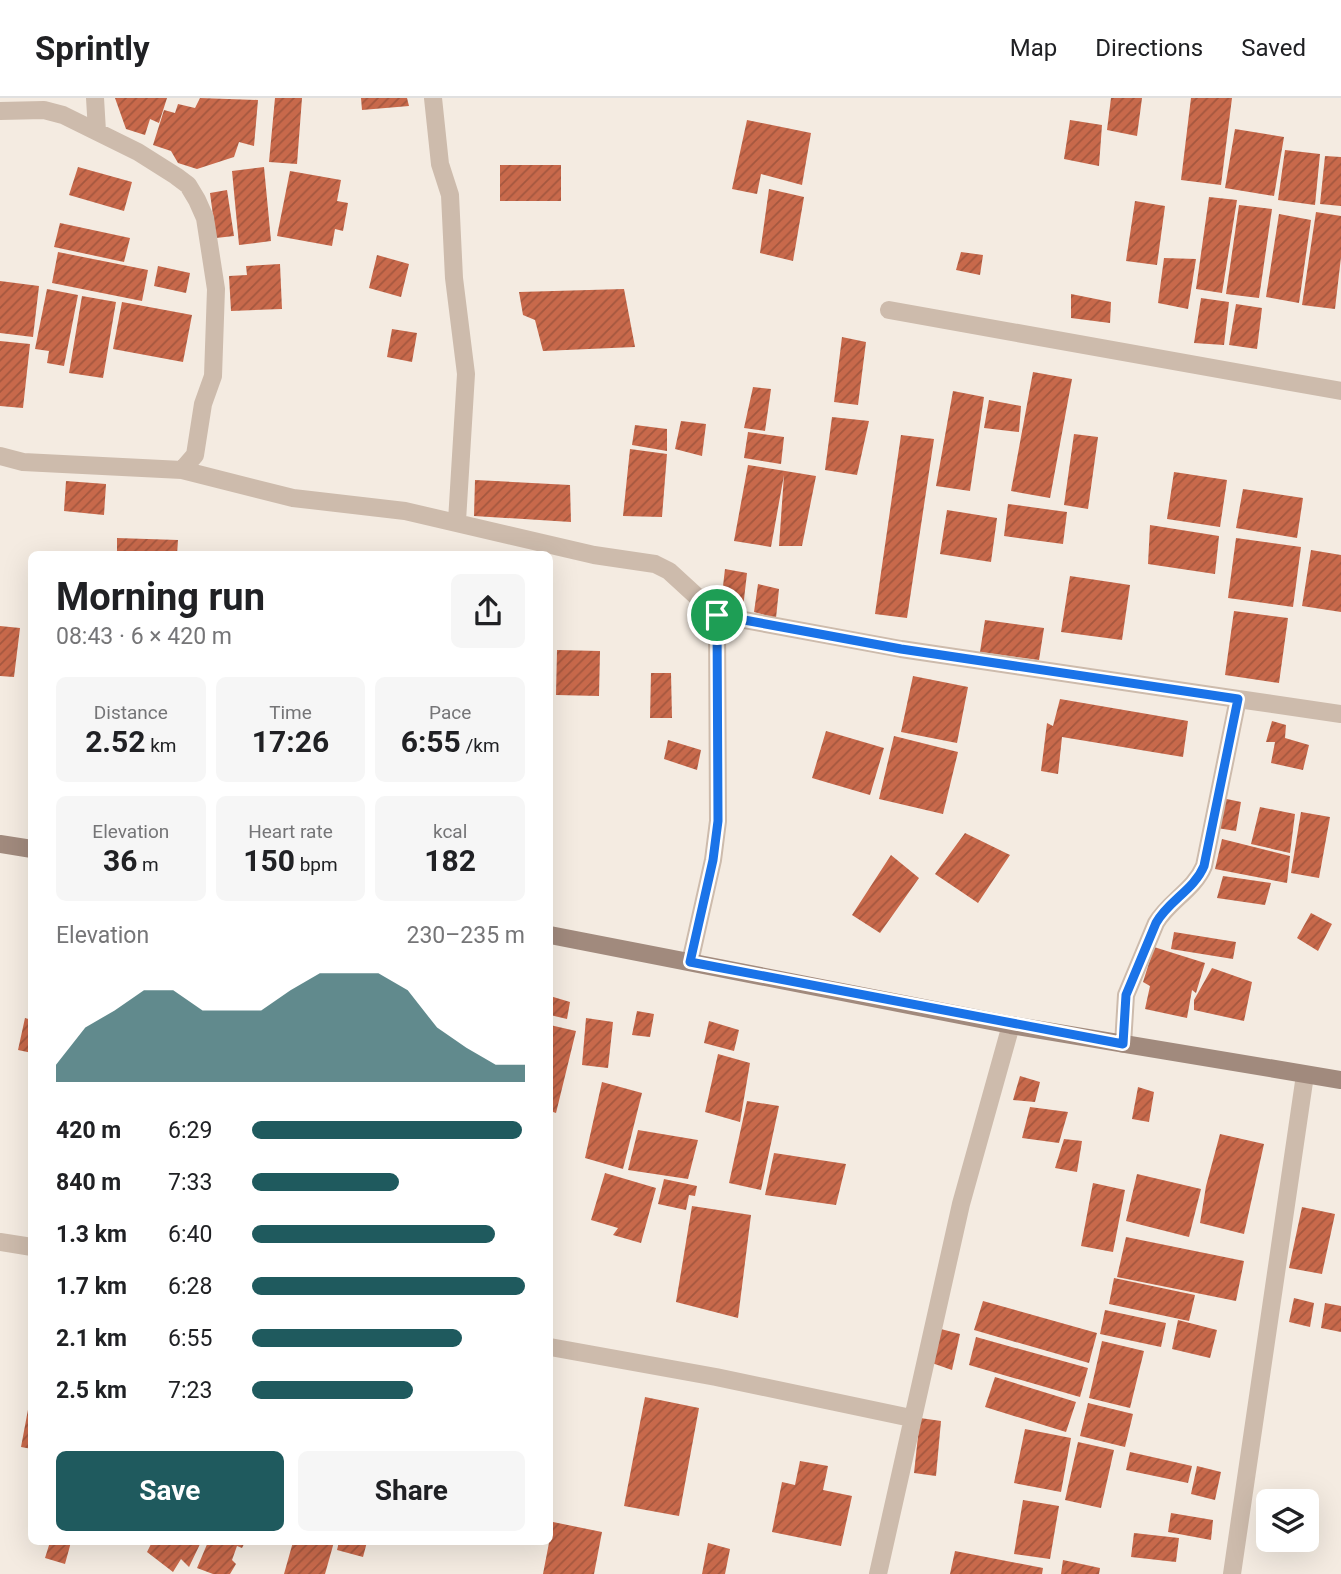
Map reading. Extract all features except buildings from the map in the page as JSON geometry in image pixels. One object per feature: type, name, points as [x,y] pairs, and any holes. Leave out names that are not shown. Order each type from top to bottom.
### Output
[{"type":"street","points":[[95,98],[97,131]]},
{"type":"street","points":[[433,98],[440,164],[450,195],[454,278],[466,374],[457,521]]},
{"type":"street","points":[[0,111],[44,110],[97,131],[138,152],[188,185],[205,218],[216,289],[213,376],[203,404],[195,455],[202,475]]},
{"type":"street","points":[[890,310],[1341,391]]},
{"type":"street","points":[[182,470],[195,455]]},
{"type":"street","points":[[0,456],[23,462],[182,470],[293,498],[373,505],[457,521],[594,555],[654,564],[669,571],[717,615],[901,649],[1341,714]]},
{"type":"street","points":[[690,962],[713,860],[718,821],[717,615]]},
{"type":"street","points":[[1123,1044],[1126,995],[1156,923],[1161,913],[1197,880],[1204,866],[1238,699]]},
{"type":"street","points":[[0,845],[28,848]]},
{"type":"street","points":[[553,936],[1011,1025],[1341,1080]]},
{"type":"street","points":[[878,1574],[961,1204],[1011,1025]]},
{"type":"street","points":[[1231,1574],[1305,1075]]},
{"type":"street","points":[[0,1242],[28,1246]]},
{"type":"street","points":[[553,1348],[716,1377],[911,1418]]},
{"type":"route","points":[[717,615],[901,649],[1238,699],[1204,866],[1197,880],[1161,913],[1156,923],[1123,1005],[1123,1044],[1011,1025],[690,962],[713,860],[718,821],[717,615]]}]
